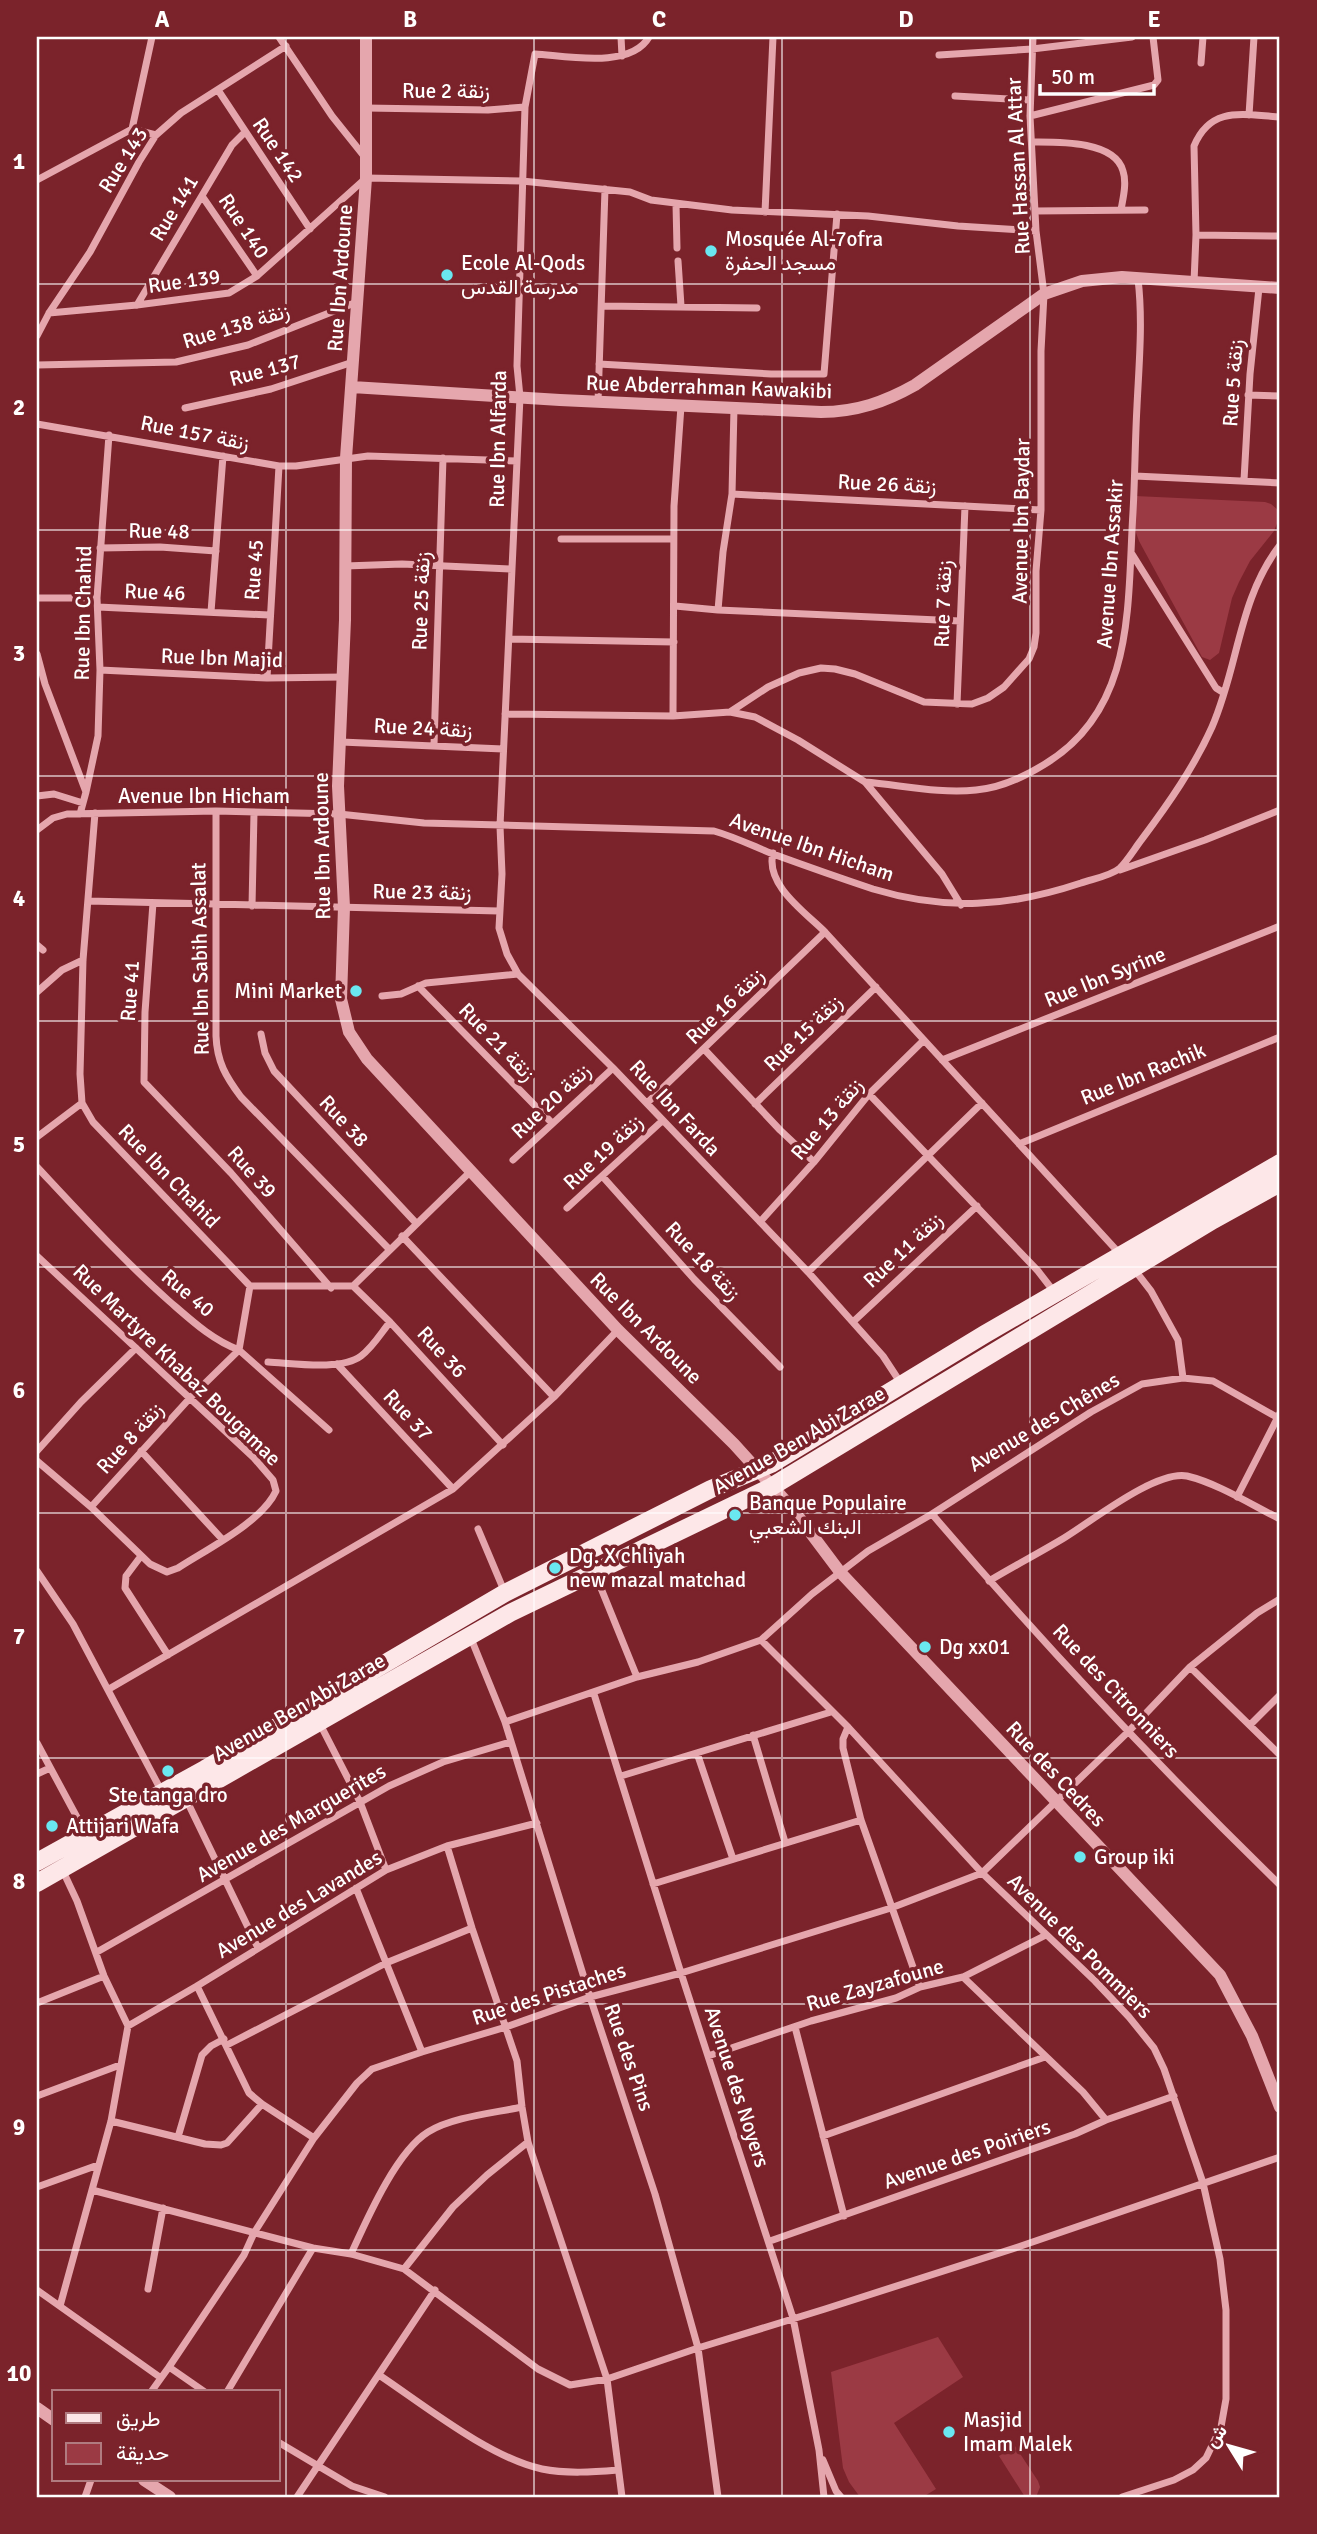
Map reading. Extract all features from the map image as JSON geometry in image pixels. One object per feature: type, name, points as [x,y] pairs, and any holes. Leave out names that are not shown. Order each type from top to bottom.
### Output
[{"type":"main road","name":"Avenue Ben Abi Zarae","points":[[37,1883],[59,1861],[162,1793],[505,1592],[711,1489],[757,1471],[1280,1163]]},
{"type":"main road","name":"Avenue Ben Abi Zarae","points":[[91,1842],[186,1799],[539,1597],[771,1487],[1280,1183]]},
{"type":"main road","name":"Avenue Ben Abi Zarae","points":[[37,1862],[59,1861]]},
{"type":"street","points":[[132,130],[152,37]]},
{"type":"street","points":[[279,37],[332,116],[366,158]]},
{"type":"street","name":"Rue Ibn Ardoune","points":[[366,37],[366,178],[346,457],[344,677],[339,814],[344,908],[341,999],[349,1032],[367,1059],[618,1330],[679,1388],[771,1487]]},
{"type":"street","points":[[621,37],[622,57],[637,50],[649,37]]},
{"type":"street","points":[[765,212],[773,37]]},
{"type":"street","name":"Rue Hassan Al Attar","points":[[1033,37],[1029,100],[1036,231],[1044,294]]},
{"type":"street","points":[[939,55],[1032,49],[1132,37]]},
{"type":"street","points":[[1030,116],[1151,87],[1158,80],[1153,37]]},
{"type":"street","points":[[1201,63],[1203,37]]},
{"type":"street","points":[[1249,115],[1254,37]]},
{"type":"street","name":"Rue 143","points":[[37,337],[49,313],[90,252],[156,135],[181,113],[286,46]]},
{"type":"street","name":"Rue Ibn Alfarda","points":[[500,826],[520,397],[517,366],[525,107],[535,54],[622,57]]},
{"type":"street","name":"Rue 142","points":[[218,90],[310,229]]},
{"type":"street","points":[[955,96],[1029,100]]},
{"type":"street","name":"Rue 2 زنقة","points":[[366,108],[488,110],[525,107]]},
{"type":"street","points":[[1194,282],[1194,146],[1206,126],[1216,119],[1229,115],[1280,117]]},
{"type":"street","points":[[37,180],[132,130],[156,135]]},
{"type":"street","name":"Rue 141","points":[[137,305],[232,145],[245,132]]},
{"type":"street","points":[[1032,142],[1093,147],[1119,162],[1124,172],[1121,210]]},
{"type":"street","points":[[366,178],[522,181],[630,192],[651,200],[676,204],[1036,231]]},
{"type":"street","name":"Rue 139","points":[[49,313],[222,295],[238,289],[257,276],[366,178]]},
{"type":"street","points":[[598,402],[605,189]]},
{"type":"street","name":"Rue 140","points":[[202,196],[257,276]]},
{"type":"street","points":[[676,204],[677,248]]},
{"type":"street","points":[[1035,211],[1145,210]]},
{"type":"street","points":[[599,364],[771,374],[824,374],[837,214]]},
{"type":"street","points":[[1196,235],[1280,236]]},
{"type":"street","points":[[678,261],[681,306]]},
{"type":"street","name":"Rue Abderrahman Kawakibi","points":[[352,387],[598,402],[849,411],[896,396],[1044,294],[1082,281],[1122,277],[1280,288]]},
{"type":"street","name":"Avenue Ibn Assakir","points":[[865,782],[976,790],[1024,777],[1063,753],[1081,737],[1107,697],[1123,649],[1131,552],[1140,333],[1138,279]]},
{"type":"street","name":"Rue 5 زنقة","points":[[1244,480],[1248,395],[1259,288]]},
{"type":"street","name":"Avenue Ibn Baydar","points":[[730,712],[768,687],[799,673],[821,668],[855,674],[913,699],[972,704],[988,698],[1004,687],[1029,659],[1036,632],[1036,571],[1041,510],[1041,351],[1044,294]]},
{"type":"street","name":"Rue 138 زنقة","points":[[37,365],[176,362],[248,345],[358,302]]},
{"type":"street","points":[[602,306],[757,308]]},
{"type":"street","name":"Rue 137","points":[[185,408],[271,389],[354,362]]},
{"type":"street","points":[[1248,395],[1280,396]]},
{"type":"street","points":[[673,716],[673,540],[681,406]]},
{"type":"street","points":[[718,610],[732,494],[734,408]]},
{"type":"street","name":"Rue 157 زنقة","points":[[37,424],[279,466],[303,465],[346,457],[443,457],[517,461]]},
{"type":"street","name":"Rue Ibn Chahid","points":[[80,814],[98,736],[100,670],[97,598],[109,435]]},
{"type":"street","points":[[211,612],[223,456]]},
{"type":"street","name":"Rue 25 زنقة","points":[[434,745],[443,457]]},
{"type":"street","name":"Rue 45","points":[[267,678],[279,466]]},
{"type":"street","points":[[1135,476],[1280,483]]},
{"type":"street","name":"Rue 26 زنقة","points":[[732,494],[1041,510]]},
{"type":"street","name":"Rue 7 زنقة","points":[[957,704],[965,506]]},
{"type":"street","points":[[561,539],[673,540]]},
{"type":"street","points":[[1118,870],[1194,765],[1218,712],[1247,606],[1258,581],[1280,545]]},
{"type":"street","name":"Rue 48","points":[[100,548],[160,547],[216,551]]},
{"type":"street","points":[[1131,552],[1216,688],[1223,693]]},
{"type":"street","points":[[345,566],[512,569]]},
{"type":"street","name":"Rue 46","points":[[37,598],[97,598]]},
{"type":"street","points":[[675,606],[960,621]]},
{"type":"street","name":"Rue 46","points":[[98,607],[269,615]]},
{"type":"street","points":[[509,639],[674,642]]},
{"type":"street","name":"Rue Ibn Chahid","points":[[37,654],[44,684],[86,792]]},
{"type":"street","name":"Rue Ibn Majid","points":[[100,670],[267,678],[344,677]]},
{"type":"street","points":[[505,714],[673,716],[730,712],[755,718],[773,726],[865,782],[942,874],[961,905]]},
{"type":"street","name":"Rue 24 زنقة","points":[[341,742],[503,749]]},
{"type":"street","points":[[37,796],[54,794],[83,803]]},
{"type":"street","name":"Avenue Ibn Hicham","points":[[37,830],[53,818],[67,814],[216,811],[339,814],[424,823],[714,831],[886,892],[918,900],[961,905],[1001,903],[1041,896],[1205,840],[1280,810]]},
{"type":"street","name":"Rue Ibn Sabih Assalat","points":[[216,811],[216,1048],[222,1069],[241,1097],[389,1249]]},
{"type":"street","points":[[37,1137],[82,1103],[80,1074],[83,960],[95,813]]},
{"type":"street","points":[[252,906],[254,813]]},
{"type":"street","name":"Rue Ibn Farda","points":[[500,826],[502,874],[499,928],[503,944],[518,974],[647,1103],[854,1321],[895,1371],[902,1385]]},
{"type":"street","points":[[773,853],[771,868],[776,882],[876,987],[1120,1255]]},
{"type":"street","name":"Rue 23 زنقة","points":[[88,901],[499,911]]},
{"type":"street","name":"Rue 41","points":[[144,1082],[145,1012],[153,903]]},
{"type":"street","name":"Rue Ibn Syrine","points":[[943,1060],[1280,926]]},
{"type":"street","name":"Rue 16 زنقة","points":[[647,1103],[825,932]]},
{"type":"street","points":[[37,992],[62,970],[83,960]]},
{"type":"street","points":[[382,996],[401,994],[418,986],[518,974]]},
{"type":"street","name":"Rue 21 زنقة","points":[[418,986],[552,1123]]},
{"type":"street","name":"Rue 15 زنقة","points":[[755,1104],[876,987]]},
{"type":"street","name":"Rue 38","points":[[261,1034],[265,1053],[274,1071],[416,1223]]},
{"type":"street","name":"Rue Ibn Rachik","points":[[1019,1144],[1280,1037]]},
{"type":"street","name":"Rue 13 زنقة","points":[[760,1222],[814,1162],[869,1094],[924,1040]]},
{"type":"street","points":[[704,1049],[814,1162]]},
{"type":"street","name":"Rue 20 زنقة","points":[[513,1160],[613,1068]]},
{"type":"street","name":"Rue 39","points":[[144,1082],[231,1173],[331,1288]]},
{"type":"street","points":[[869,1094],[1038,1271],[1056,1294]]},
{"type":"street","name":"Rue Ibn Chahid","points":[[82,1103],[93,1122],[250,1286]]},
{"type":"street","points":[[808,1272],[982,1104]]},
{"type":"street","name":"Rue 19 زنقة","points":[[567,1208],[662,1121]]},
{"type":"street","name":"Rue 40","points":[[37,1167],[132,1268],[202,1329],[239,1350],[329,1430]]},
{"type":"street","points":[[239,1350],[250,1286],[353,1286],[471,1171]]},
{"type":"street","name":"Rue 18 زنقة","points":[[603,1177],[694,1279],[780,1367]]},
{"type":"street","name":"Rue 11 زنقة","points":[[854,1321],[977,1206]]},
{"type":"street","points":[[402,1236],[554,1397]]},
{"type":"street","name":"Rue Martyre Khabaz Bougamae","points":[[37,1256],[254,1458],[275,1485],[276,1491],[264,1510],[178,1568],[167,1572],[156,1568],[141,1556],[92,1507],[37,1461]]},
{"type":"street","points":[[1133,1269],[1151,1290],[1178,1340],[1182,1378]]},
{"type":"street","name":"Rue 36","points":[[353,1286],[390,1322],[503,1445]]},
{"type":"street","points":[[268,1362],[337,1364],[351,1361],[361,1356],[390,1322]]},
{"type":"street","points":[[109,1689],[453,1489],[554,1397],[618,1330]]},
{"type":"street","points":[[37,1451],[81,1402],[136,1348]]},
{"type":"street","name":"Rue 8 زنقة","points":[[92,1507],[190,1398],[239,1350]]},
{"type":"street","name":"Rue 37","points":[[337,1364],[453,1489]]},
{"type":"street","name":"Avenue des Chênes","points":[[761,1640],[868,1551],[1142,1384],[1182,1378],[1213,1381],[1279,1416]]},
{"type":"street","points":[[1237,1497],[1279,1416]]},
{"type":"street","points":[[141,1451],[222,1539]]},
{"type":"street","points":[[989,1581],[1065,1538],[1145,1487],[1166,1478],[1185,1476],[1237,1497],[1280,1519]]},
{"type":"street","name":"Rue des Cedres","points":[[771,1487],[792,1508],[840,1572],[1220,1975],[1241,2010],[1280,2107]]},
{"type":"street","name":"Rue des Citronniers","points":[[932,1514],[989,1581],[1129,1731],[1280,1885]]},
{"type":"street","points":[[478,1528],[505,1592]]},
{"type":"street","points":[[141,1556],[126,1576],[124,1585],[168,1655]]},
{"type":"street","points":[[37,1571],[73,1624],[162,1793]]},
{"type":"street","points":[[594,1571],[638,1677]]},
{"type":"street","name":"Rue des Pistaches","points":[[152,2390],[244,2255],[254,2233],[314,2138],[357,2082],[372,2069],[506,2027],[590,1997],[681,1973],[891,1908],[982,1873],[1129,1731],[1190,1667],[1257,1612],[1280,1599]]},
{"type":"street","name":"Rue des Pins","points":[[470,1636],[505,1722],[590,1997],[655,2194],[698,2348],[718,2497]]},
{"type":"street","points":[[505,1722],[638,1677],[698,1662],[761,1640]]},
{"type":"street","name":"Avenue des Pommiers","points":[[761,1640],[848,1727],[982,1873],[1095,1981],[1154,2048],[1174,2096],[1203,2183],[1220,2259],[1226,2311],[1226,2399],[1214,2444],[1206,2458],[1193,2470],[1174,2480],[1122,2497]]},
{"type":"street","points":[[1190,1667],[1280,1755]]},
{"type":"street","name":"Avenue des Noyers","points":[[594,1694],[793,2318],[819,2450],[824,2497]]},
{"type":"street","points":[[1250,1726],[1280,1695]]},
{"type":"street","points":[[621,1776],[831,1712]]},
{"type":"street","points":[[319,1722],[360,1802],[386,1870]]},
{"type":"street","points":[[848,1727],[843,1748],[861,1820],[920,1987]]},
{"type":"street","points":[[753,1735],[785,1842]]},
{"type":"street","name":"Avenue des Marguerites","points":[[97,1952],[415,1773],[510,1742]]},
{"type":"street","points":[[37,1743],[91,1842]]},
{"type":"street","points":[[697,1753],[733,1859]]},
{"type":"street","points":[[37,1774],[50,1768]]},
{"type":"street","points":[[186,1799],[258,1948]]},
{"type":"street","points":[[653,1884],[861,1820]]},
{"type":"street","name":"Avenue des Lavandes","points":[[128,2026],[386,1870],[447,1846],[537,1823]]},
{"type":"street","points":[[447,1846],[517,2061],[528,2142],[607,2379],[622,2497]]},
{"type":"street","points":[[59,1861],[97,1952],[104,1976],[128,2026],[111,2120],[60,2306]]},
{"type":"street","points":[[356,1888],[422,2052]]},
{"type":"street","points":[[178,2137],[202,2055],[211,2046],[225,2042],[386,1963],[472,1928]]},
{"type":"street","name":"Rue Zayzafoune","points":[[708,2056],[795,2027],[897,1998],[920,1987],[963,1977],[1046,1935]]},
{"type":"street","points":[[37,2003],[104,1976]]},
{"type":"street","points":[[963,1977],[1083,2092],[1106,2120]]},
{"type":"street","points":[[197,1986],[249,2093],[314,2138]]},
{"type":"street","points":[[795,2027],[844,2216]]},
{"type":"street","points":[[823,2136],[1045,2057]]},
{"type":"street","points":[[37,2096],[120,2064]]},
{"type":"street","name":"Avenue des Poiriers","points":[[770,2242],[1174,2096]]},
{"type":"street","points":[[111,2120],[221,2145],[227,2143],[262,2104]]},
{"type":"street","points":[[351,2254],[371,2209],[410,2148],[420,2139],[430,2131],[447,2124],[522,2107]]},
{"type":"street","points":[[404,2269],[453,2207],[528,2142]]},
{"type":"street","points":[[92,2190],[404,2269],[538,2369],[570,2385],[607,2379],[1018,2247],[1280,2157]]},
{"type":"street","points":[[37,2187],[98,2165]]},
{"type":"street","points":[[148,2290],[163,2208]]},
{"type":"street","points":[[228,2390],[313,2248]]},
{"type":"street","points":[[37,2290],[161,2378]]},
{"type":"street","points":[[298,2497],[435,2290]]},
{"type":"street","points":[[169,2367],[202,2390]]},
{"type":"street","points":[[379,2375],[483,2444],[514,2461],[557,2471],[583,2473],[618,2470]]},
{"type":"street","points":[[37,2408],[52,2419]]},
{"type":"street","points":[[280,2443],[352,2486],[385,2497]]},
{"type":"street","points":[[819,2450],[841,2497]]},
{"type":"street","points":[[147,2482],[170,2497]]},
{"type":"green space","points":[[1135,496],[1265,502],[1278,510],[1274,531],[1250,561],[1239,582],[1232,598],[1219,653],[1210,660],[1202,657],[1139,541],[1134,527]]},
{"type":"green space","points":[[938,2337],[963,2377],[894,2423],[936,2489],[923,2497],[860,2497],[843,2468],[831,2372]]},
{"type":"green space","points":[[1015,2446],[1038,2481],[1040,2487],[1036,2497],[1025,2497],[999,2456]]},
{"type":"place","name":"Mosquée Al-7ofra مسجد الحفرة","points":[[711,251]]},
{"type":"place","name":"Ecole Al-Qods مدرسة القدس","points":[[447,275]]},
{"type":"place","name":"Mini Market","points":[[356,991]]},
{"type":"place","name":"Banque Populaire البنك الشعبي","points":[[735,1515]]},
{"type":"place","name":"Dg. X chliyah new mazal matchad","points":[[555,1568]]},
{"type":"place","name":"Dg xx01","points":[[925,1647]]},
{"type":"place","name":"Ste tanga dro","points":[[168,1771]]},
{"type":"place","name":"Attijari Wafa","points":[[52,1826]]},
{"type":"place","name":"Group iki","points":[[1080,1857]]},
{"type":"place","name":"Masjid Imam Malek","points":[[949,2432]]}]
